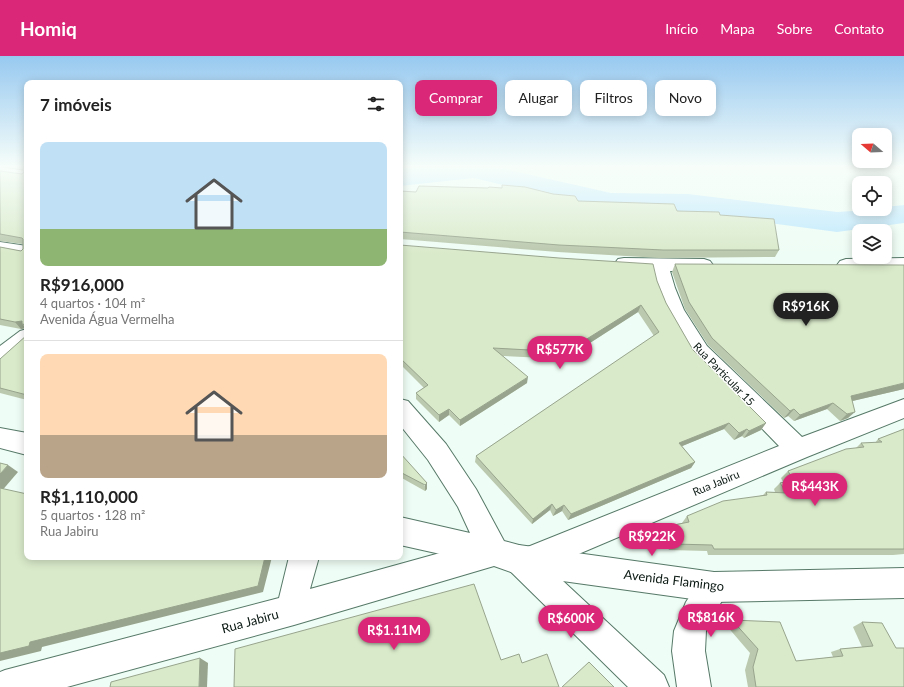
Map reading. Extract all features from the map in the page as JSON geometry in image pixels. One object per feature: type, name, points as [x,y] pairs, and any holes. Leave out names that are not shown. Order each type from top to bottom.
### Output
[{"type":"street","points":[[0,247],[24,251]]},
{"type":"street","points":[[605,262],[660,265],[723,265]]},
{"type":"street","points":[[830,265],[904,264]]},
{"type":"street","name":"Rua Particular 15","points":[[660,265],[662,278],[673,306],[689,338],[708,360],[798,449]]},
{"type":"street","points":[[0,357],[24,338]]},
{"type":"street","name":"Rua Jabiru","points":[[5,687],[294,609],[514,558],[904,408]]},
{"type":"street","points":[[403,412],[437,452],[467,498],[514,558],[652,687]]},
{"type":"street","points":[[0,438],[24,443]]},
{"type":"street","name":"Avenida Flamingo","points":[[403,532],[514,558],[714,587],[904,583]]},
{"type":"street","points":[[294,609],[294,593],[303,560]]},
{"type":"street","points":[[694,687],[690,662],[689,632],[714,587]]},
{"type":"building","points":[[0,195],[24,195],[24,324],[22,324],[22,321],[15,322],[0,319],[0,247],[21,251],[23,249],[23,239],[0,234]]},
{"type":"building","points":[[403,195],[569,195],[575,196],[578,201],[674,204],[677,211],[719,212],[720,215],[774,219],[779,250],[663,250],[559,245],[403,232]]},
{"type":"building","points":[[403,245],[653,264],[657,281],[666,303],[693,350],[766,423],[749,431],[747,429],[739,433],[729,423],[679,443],[695,462],[571,514],[564,505],[556,510],[552,504],[533,519],[476,456],[659,332],[641,305],[566,352],[493,348],[528,377],[460,420],[449,409],[439,415],[416,393],[428,385],[403,361]]},
{"type":"building","points":[[675,264],[904,265],[904,383],[851,396],[855,412],[847,414],[833,403],[800,415],[794,409],[790,411],[712,338],[689,302]]},
{"type":"building","points":[[24,338],[24,394],[0,388],[0,359]]},
{"type":"building","points":[[904,429],[904,549],[714,549],[712,545],[674,544],[664,527],[689,522],[687,516],[723,501],[767,495],[766,492],[787,493],[780,483],[793,480],[788,471],[846,449],[864,447],[861,443],[882,442],[878,439]]},
{"type":"building","points":[[403,456],[427,483],[425,485],[403,474]]},
{"type":"building","points":[[0,463],[8,465],[0,474]]},
{"type":"building","points":[[0,488],[24,493],[24,560],[264,560],[258,586],[30,642],[29,646],[0,653]]},
{"type":"building","points":[[474,584],[501,660],[519,654],[522,663],[547,654],[559,687],[234,687],[235,649]]},
{"type":"building","points":[[732,620],[780,622],[796,661],[843,656],[840,649],[873,646],[862,622],[882,623],[896,648],[904,648],[904,687],[756,687],[753,667],[758,649]]},
{"type":"building","points":[[200,658],[199,687],[110,687],[111,682]]},
{"type":"building","points":[[589,662],[614,687],[562,687]]},
{"type":"waterway","points":[[583,195],[611,202],[688,203],[837,222],[904,214]]}]
